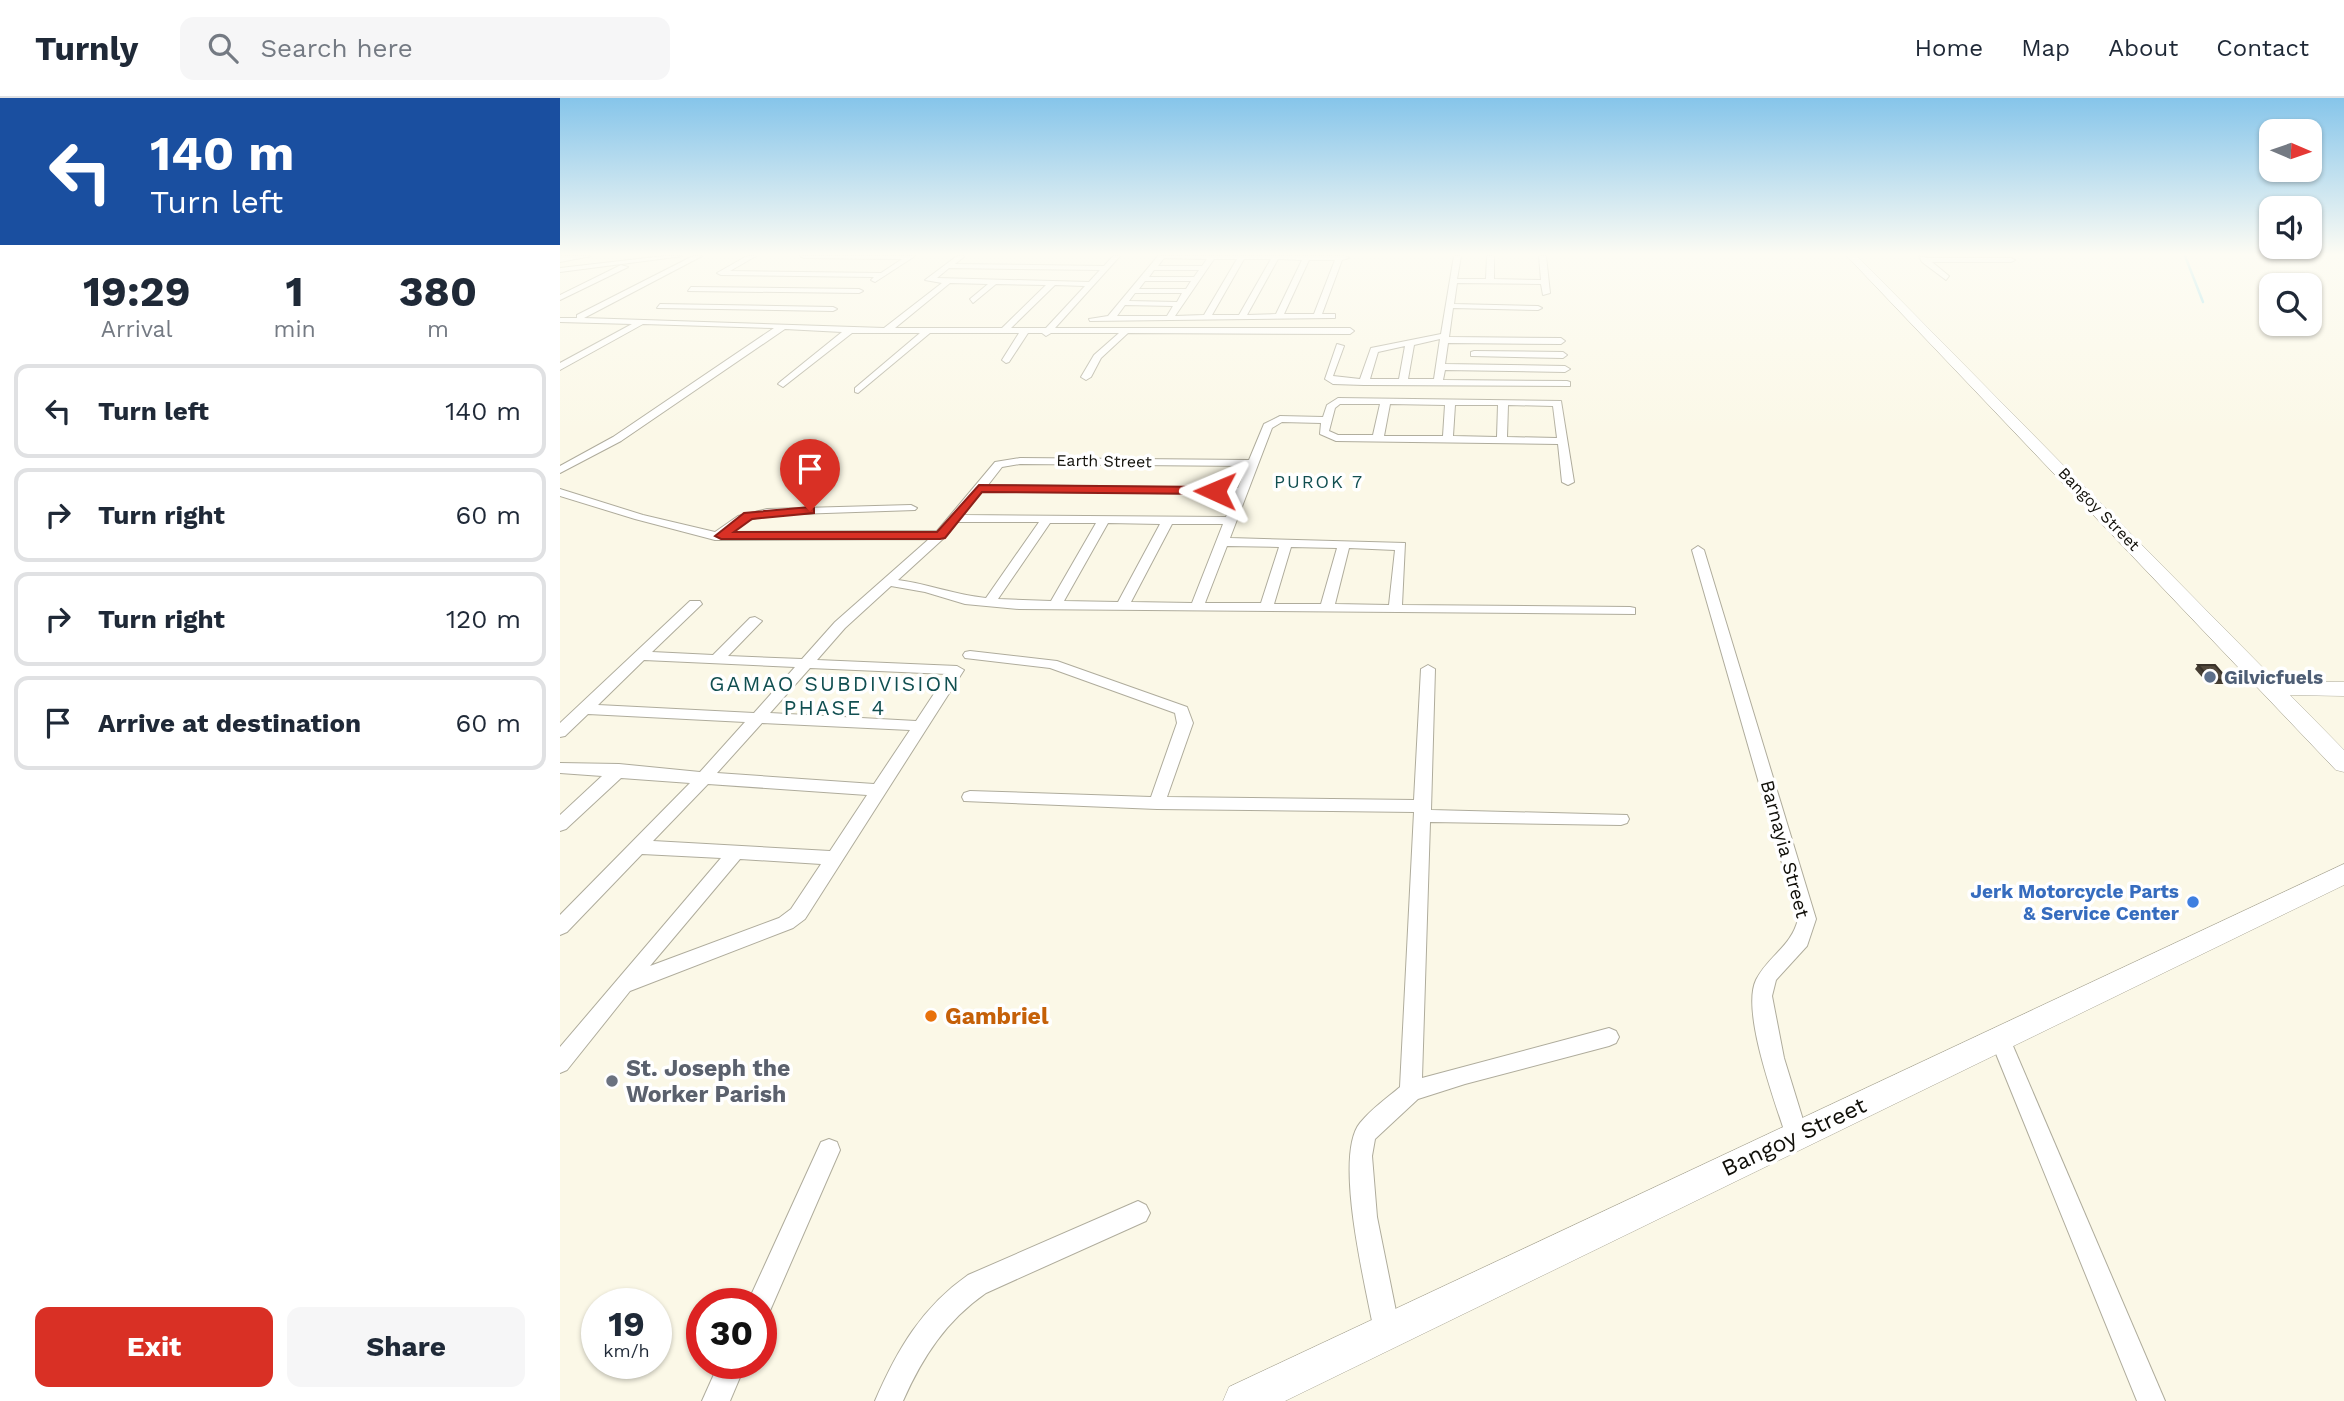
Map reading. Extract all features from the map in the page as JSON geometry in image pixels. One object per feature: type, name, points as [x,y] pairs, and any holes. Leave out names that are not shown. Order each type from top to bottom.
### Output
[{"type":"main road","name":"Bangoy Street","points":[[1911,317],[2272,688]]},
{"type":"street","points":[[804,328],[821,317]]},
{"type":"street","points":[[885,331],[903,317]]},
{"type":"street","points":[[1002,332],[1018,317]]},
{"type":"street","points":[[1046,333],[1061,317]]},
{"type":"street","points":[[1219,331],[1224,317]]},
{"type":"street","points":[[1093,319],[1286,317]]},
{"type":"street","points":[[1438,383],[1448,317]]},
{"type":"street","points":[[560,320],[885,331],[1350,331]]},
{"type":"street","points":[[560,367],[642,321]]},
{"type":"street","points":[[560,470],[617,439],[782,327]]},
{"type":"street","points":[[783,383],[850,330]]},
{"type":"street","points":[[858,390],[927,331]]},
{"type":"street","points":[[1006,360],[1024,332]]},
{"type":"street","points":[[1086,377],[1097,357],[1125,332]]},
{"type":"street","points":[[1340,346],[1328,379],[1364,382],[1567,388],[1560,337],[1475,340],[1444,338],[1374,349],[1364,382]]},
{"type":"street","points":[[1474,368],[1475,340]]},
{"type":"street","points":[[1403,382],[1410,343]]},
{"type":"street","points":[[1474,354],[1563,355]]},
{"type":"street","points":[[1440,367],[1565,369]]},
{"type":"street","points":[[1415,401],[1418,383]]},
{"type":"street","points":[[1378,438],[1386,401]]},
{"type":"street","points":[[1562,441],[1378,438],[1327,436],[1324,432],[1326,420],[1335,402],[1558,403],[1568,482]]},
{"type":"street","points":[[1448,439],[1450,402]]},
{"type":"street","points":[[1502,440],[1503,403]]},
{"type":"street","points":[[1197,607],[1225,542],[1251,463],[1271,422],[1288,419],[1326,420]]},
{"type":"street","name":"Earth Street","points":[[979,488],[999,464],[1020,461],[1251,463]]},
{"type":"street","points":[[560,927],[704,778],[804,663],[855,610],[940,535],[979,488],[1241,491]]},
{"type":"street","points":[[560,492],[674,526],[721,536],[940,535]]},
{"type":"street","points":[[721,536],[742,519],[767,512],[911,508]]},
{"type":"street","points":[[954,518],[1231,521]]},
{"type":"street","points":[[989,603],[1047,519]]},
{"type":"street","points":[[1055,606],[1104,519]]},
{"type":"street","points":[[1122,607],[1168,520]]},
{"type":"street","points":[[1225,542],[1390,544],[1403,548],[1395,609]]},
{"type":"street","points":[[1266,607],[1286,543]]},
{"type":"street","points":[[1327,608],[1344,544]]},
{"type":"street","name":"Barnayia Street","points":[[1698,550],[1807,919],[1806,932],[1797,949],[1771,971],[1762,986],[1762,1009],[1797,1136]]},
{"type":"street","points":[[888,582],[927,587],[965,600],[1055,606],[1630,611]]},
{"type":"street","points":[[560,732],[695,604]]},
{"type":"street","points":[[716,660],[755,621]]},
{"type":"street","points":[[970,655],[1052,664],[1182,710],[1185,723],[1157,803]]},
{"type":"street","points":[[623,985],[786,923],[809,901],[834,858],[957,670],[640,656]]},
{"type":"street","points":[[1411,1091],[1428,668]]},
{"type":"street","points":[[2272,688],[2344,689]]},
{"type":"street","name":"Bangoy Street","points":[[2272,688],[2344,764]]},
{"type":"street","points":[[585,709],[921,726]]},
{"type":"street","points":[[560,768],[878,790]]},
{"type":"street","points":[[560,825],[619,771]]},
{"type":"street","points":[[970,797],[1621,819]]},
{"type":"street","points":[[638,847],[737,850],[834,858]]},
{"type":"street","points":[[560,1063],[737,850]]},
{"type":"street","name":"Bangoy Street","points":[[1243,1401],[2344,874]]},
{"type":"street","points":[[1387,1331],[1365,1217],[1362,1142],[1377,1119],[1411,1091],[1609,1037]]},
{"type":"street","points":[[2000,1039],[2151,1401]]},
{"type":"street","points":[[767,1288],[829,1150]]},
{"type":"street","points":[[889,1401],[929,1324],[953,1299],[977,1284],[1138,1213]]},
{"type":"street","points":[[716,1401],[726,1379]]},
{"type":"building","points":[[2198,665],[2215,665],[2228,680],[2211,680]]},
{"type":"place","name":"Gilvicfuels","points":[[2210,677]]},
{"type":"place","name":"Jerk Motorcycle Parts & Service Center","points":[[2193,902]]},
{"type":"place","name":"Gambriel","points":[[931,1016]]},
{"type":"place","name":"St. Joseph the Worker Parish","points":[[612,1081]]},
{"type":"district","name":"PUROK 7","points":[[1319,481]]},
{"type":"district","name":"GAMAO SUBDIVISION PHASE 4","points":[[835,695]]},
{"type":"route","points":[[810,511],[767,512],[749,516],[738,521],[721,536],[940,535],[979,488],[1215,491]]}]
